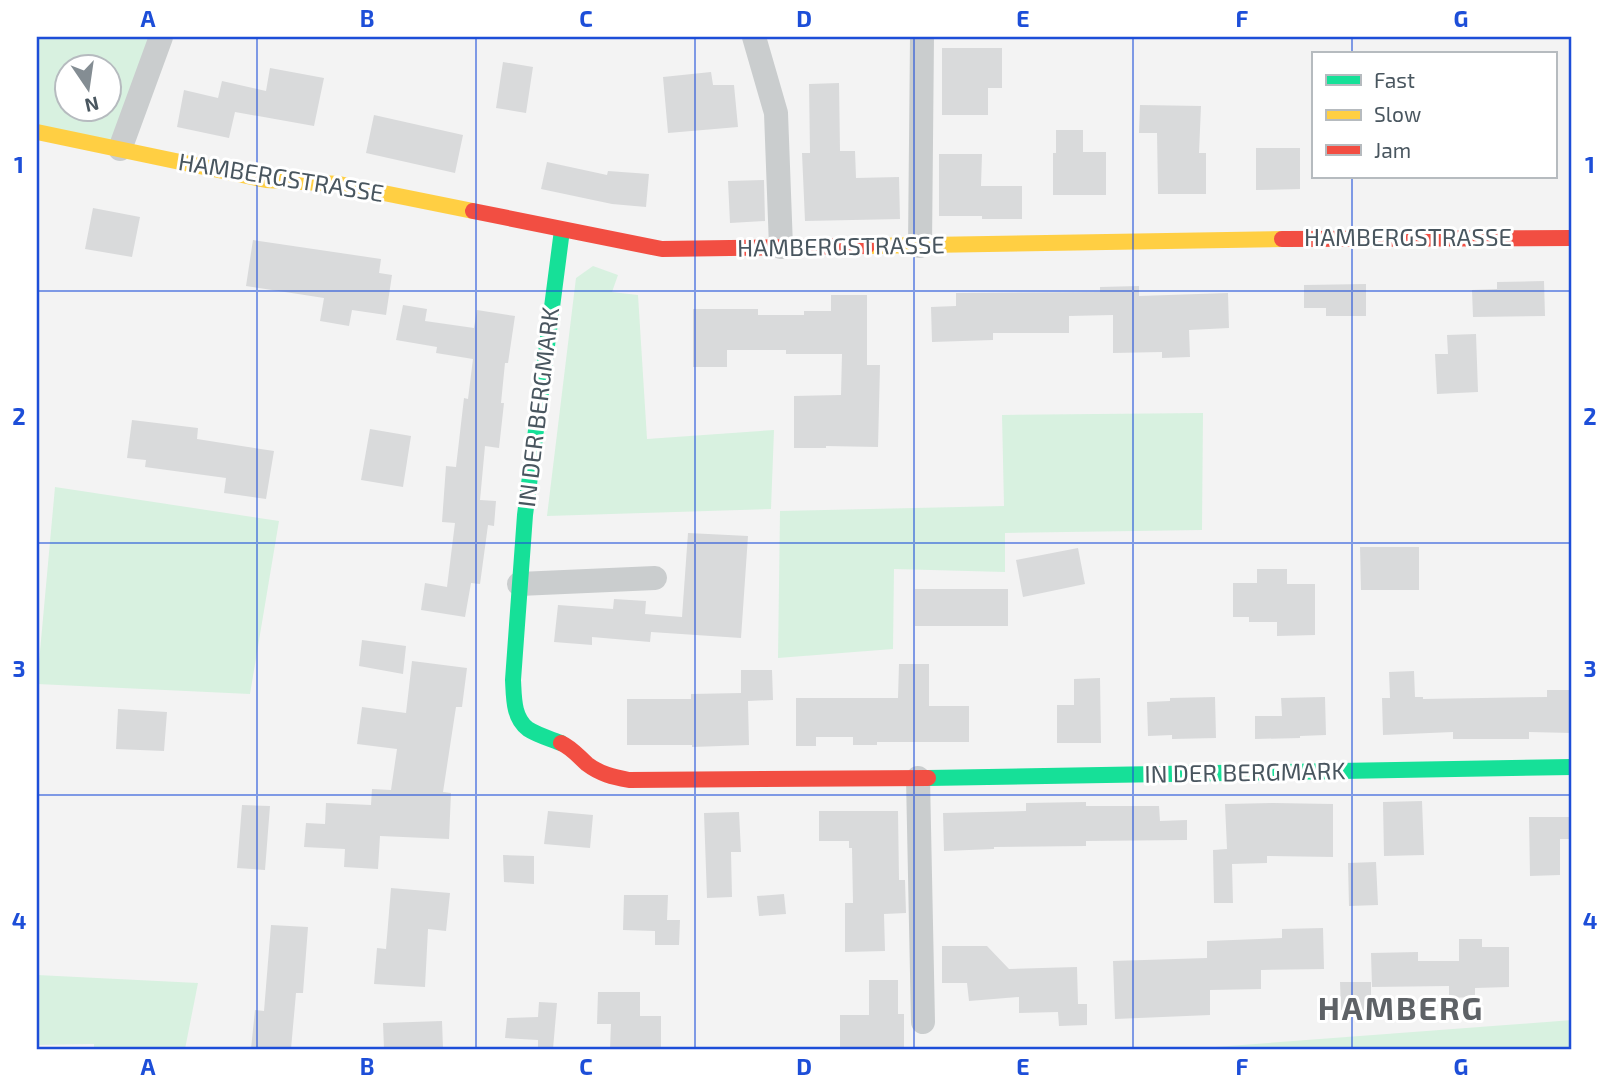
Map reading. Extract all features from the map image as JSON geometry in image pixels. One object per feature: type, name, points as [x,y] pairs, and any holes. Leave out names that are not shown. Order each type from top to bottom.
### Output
[{"type":"street","points":[[120,149],[161,37]]},
{"type":"street","points":[[754,37],[776,113],[781,247]]},
{"type":"street","points":[[920,246],[922,37]]},
{"type":"street","name":"HAMBERGSTRASSE","points":[[37,132],[266,180],[349,186],[662,249],[1281,239],[1572,238]]},
{"type":"street","name":"IN DER BERGMARK","points":[[562,230],[526,515],[519,584],[514,703],[518,717],[528,729],[568,746],[605,775],[629,780],[918,778],[1572,767]]},
{"type":"street","points":[[519,584],[655,578]]},
{"type":"street","points":[[918,778],[923,1022]]},
{"type":"green space","points":[[37,37],[161,37],[120,149],[37,132]]},
{"type":"green space","points":[[593,266],[618,275],[612,292],[638,295],[647,439],[774,430],[771,509],[547,516],[576,278]]},
{"type":"green space","points":[[1203,413],[1202,530],[1005,533],[1005,572],[894,569],[893,649],[778,658],[780,511],[1004,506],[1002,415]]},
{"type":"green space","points":[[55,487],[279,521],[250,694],[37,684]]},
{"type":"green space","points":[[37,975],[198,983],[185,1049],[94,1049],[94,1044],[37,1045]]},
{"type":"green space","points":[[1572,1020],[1572,1049],[1189,1049]]},
{"type":"building","points":[[942,48],[1002,48],[1002,88],[988,88],[988,115],[942,115]]},
{"type":"building","points":[[503,62],[533,67],[526,113],[496,108]]},
{"type":"building","points":[[270,68],[324,78],[314,126],[235,112],[229,138],[177,127],[184,90],[218,98],[222,81],[266,91]]},
{"type":"building","points":[[711,72],[713,85],[734,85],[738,127],[668,133],[663,77]]},
{"type":"building","points":[[839,83],[840,151],[855,151],[856,178],[899,177],[900,219],[805,221],[802,153],[810,153],[809,84]]},
{"type":"building","points":[[1140,105],[1201,106],[1199,153],[1206,153],[1206,194],[1158,194],[1157,133],[1139,133]]},
{"type":"building","points":[[374,115],[463,135],[455,173],[366,153]]},
{"type":"building","points":[[1056,130],[1083,130],[1083,152],[1106,152],[1106,195],[1053,195]]},
{"type":"building","points":[[1256,148],[1300,148],[1300,189],[1256,190]]},
{"type":"building","points":[[939,154],[982,154],[981,186],[1022,186],[1022,219],[939,216]]},
{"type":"building","points":[[547,162],[607,175],[608,171],[649,174],[646,207],[612,204],[541,189]]},
{"type":"building","points":[[764,180],[765,221],[730,223],[728,181]]},
{"type":"building","points":[[93,208],[140,217],[132,257],[85,249]]},
{"type":"building","points":[[253,240],[381,259],[379,273],[392,275],[386,315],[352,310],[349,326],[320,321],[324,298],[246,286]]},
{"type":"building","points":[[1544,281],[1545,316],[1473,317],[1472,290],[1497,289],[1497,282]]},
{"type":"building","points":[[1366,284],[1366,316],[1326,316],[1326,308],[1304,308],[1304,285]]},
{"type":"building","points":[[1139,286],[1139,296],[1228,293],[1229,328],[1189,330],[1190,357],[1162,358],[1162,352],[1113,353],[1113,315],[1069,316],[1069,333],[993,333],[993,340],[932,342],[931,307],[956,306],[956,293],[1100,292],[1100,287]]},
{"type":"building","points":[[831,295],[867,295],[867,365],[880,365],[878,447],[794,448],[794,396],[841,395],[842,354],[727,350],[727,367],[693,367],[693,309],[758,309],[758,315],[804,315],[804,311],[831,311]]},
{"type":"building","points":[[403,305],[427,309],[425,321],[474,328],[477,310],[515,316],[508,363],[505,363],[499,448],[485,446],[480,500],[496,501],[494,526],[488,525],[480,584],[471,583],[465,617],[421,610],[425,583],[447,587],[455,523],[442,522],[446,466],[456,467],[464,398],[468,399],[473,359],[436,353],[437,347],[396,340]]},
{"type":"building","points":[[1476,334],[1478,392],[1437,394],[1435,354],[1448,354],[1447,335]]},
{"type":"building","points":[[132,420],[198,428],[197,439],[274,451],[266,499],[224,493],[226,478],[145,467],[146,460],[127,458]]},
{"type":"building","points":[[370,429],[411,436],[403,487],[361,480]]},
{"type":"building","points":[[688,533],[748,536],[741,638],[651,632],[650,642],[592,637],[592,645],[554,642],[558,605],[613,609],[614,599],[646,601],[645,614],[682,617]]},
{"type":"building","points":[[1360,547],[1419,547],[1419,590],[1361,590]]},
{"type":"building","points":[[1078,548],[1085,584],[1023,597],[1016,560]]},
{"type":"building","points":[[1257,569],[1287,569],[1287,584],[1315,584],[1315,635],[1277,636],[1277,622],[1249,622],[1249,617],[1233,617],[1233,583],[1257,583]]},
{"type":"building","points":[[915,589],[1008,589],[1008,626],[915,626]]},
{"type":"building","points":[[362,640],[406,646],[403,674],[359,666]]},
{"type":"building","points":[[412,661],[467,668],[462,707],[456,707],[443,792],[451,793],[449,839],[380,836],[378,869],[344,867],[345,849],[304,847],[306,823],[325,824],[326,803],[371,805],[372,789],[391,790],[397,749],[357,744],[362,707],[406,713]]},
{"type":"building","points":[[899,664],[929,664],[929,706],[969,706],[969,742],[877,742],[877,745],[853,745],[853,737],[816,737],[816,746],[796,746],[796,698],[898,698]]},
{"type":"building","points":[[741,670],[772,670],[773,700],[748,701],[749,745],[627,745],[627,699],[691,699],[691,694],[741,693]]},
{"type":"building","points":[[1414,671],[1415,697],[1423,699],[1547,697],[1547,690],[1572,690],[1572,733],[1529,732],[1529,739],[1453,739],[1453,732],[1383,735],[1382,698],[1390,698],[1389,672]]},
{"type":"building","points":[[1100,678],[1101,743],[1057,743],[1057,705],[1074,705],[1074,679]]},
{"type":"building","points":[[1215,697],[1216,738],[1172,739],[1172,735],[1148,736],[1147,702],[1170,701],[1170,698]]},
{"type":"building","points":[[1325,697],[1326,735],[1255,739],[1255,716],[1282,716],[1281,698]]},
{"type":"building","points":[[118,709],[167,712],[164,751],[116,749]]},
{"type":"building","points":[[1422,801],[1424,855],[1384,856],[1383,802]]},
{"type":"building","points":[[1086,802],[1086,806],[1159,806],[1160,821],[1187,820],[1187,840],[1086,841],[1086,846],[994,847],[944,851],[943,813],[1026,811],[1026,803]]},
{"type":"building","points":[[1225,804],[1333,804],[1333,857],[1267,856],[1267,863],[1232,864],[1233,903],[1214,903],[1213,850],[1227,849]]},
{"type":"building","points":[[242,805],[270,806],[265,870],[237,868]]},
{"type":"building","points":[[548,811],[593,815],[590,848],[544,844]]},
{"type":"building","points":[[819,811],[898,811],[899,880],[905,880],[906,913],[884,914],[885,951],[845,952],[845,903],[853,903],[852,848],[849,848],[849,841],[819,841]]},
{"type":"building","points":[[739,812],[741,852],[731,852],[732,897],[707,898],[704,813]]},
{"type":"building","points":[[1529,817],[1572,817],[1572,839],[1560,839],[1560,875],[1530,876]]},
{"type":"building","points":[[503,855],[534,856],[534,884],[504,882]]},
{"type":"building","points":[[1376,862],[1378,905],[1349,906],[1348,863]]},
{"type":"building","points":[[391,888],[450,893],[446,931],[428,929],[425,987],[374,984],[377,948],[386,949]]},
{"type":"building","points":[[784,894],[786,914],[759,916],[757,896]]},
{"type":"building","points":[[624,895],[668,895],[667,920],[680,920],[679,945],[655,945],[655,931],[623,930]]},
{"type":"building","points":[[271,925],[308,927],[303,993],[296,993],[291,1049],[251,1049],[255,1010],[264,1011]]},
{"type":"building","points":[[1323,928],[1324,969],[1261,970],[1261,989],[1210,990],[1210,1015],[1115,1019],[1113,961],[1207,958],[1207,941],[1282,938],[1282,929]]},
{"type":"building","points":[[1459,939],[1482,939],[1482,947],[1509,947],[1509,987],[1475,988],[1475,997],[1449,998],[1449,986],[1372,987],[1371,953],[1418,952],[1418,961],[1459,961]]},
{"type":"building","points":[[942,946],[987,946],[1009,969],[1077,967],[1078,1004],[1087,1004],[1087,1025],[1059,1026],[1058,1012],[1019,1013],[1019,997],[969,1001],[967,983],[942,983]]},
{"type":"building","points":[[869,980],[898,980],[898,1014],[904,1014],[904,1049],[840,1049],[840,1015],[869,1015]]},
{"type":"building","points":[[1340,982],[1371,982],[1371,1010],[1341,1010]]},
{"type":"building","points":[[598,992],[640,992],[640,1016],[661,1016],[661,1049],[610,1049],[611,1024],[597,1024]]},
{"type":"building","points":[[539,1002],[557,1003],[553,1049],[538,1049],[538,1040],[505,1038],[507,1018],[538,1017]]},
{"type":"building","points":[[442,1021],[443,1049],[384,1049],[383,1023]]},
{"type":"traffic: fast","points":[[561,743],[528,729],[519,719],[515,707],[513,680],[525,515],[562,230]]},
{"type":"traffic: fast","points":[[928,778],[1572,767]]},
{"type":"traffic: slow","points":[[37,132],[266,180],[339,184],[473,211]]},
{"type":"traffic: slow","points":[[867,246],[1282,239]]},
{"type":"traffic: jam","points":[[473,211],[662,249],[867,246]]},
{"type":"traffic: jam","points":[[1282,239],[1572,238]]},
{"type":"traffic: jam","points":[[561,743],[597,770],[629,780],[928,778]]},
{"type":"district","name":"HAMBERG","points":[[1401,1009]]}]
